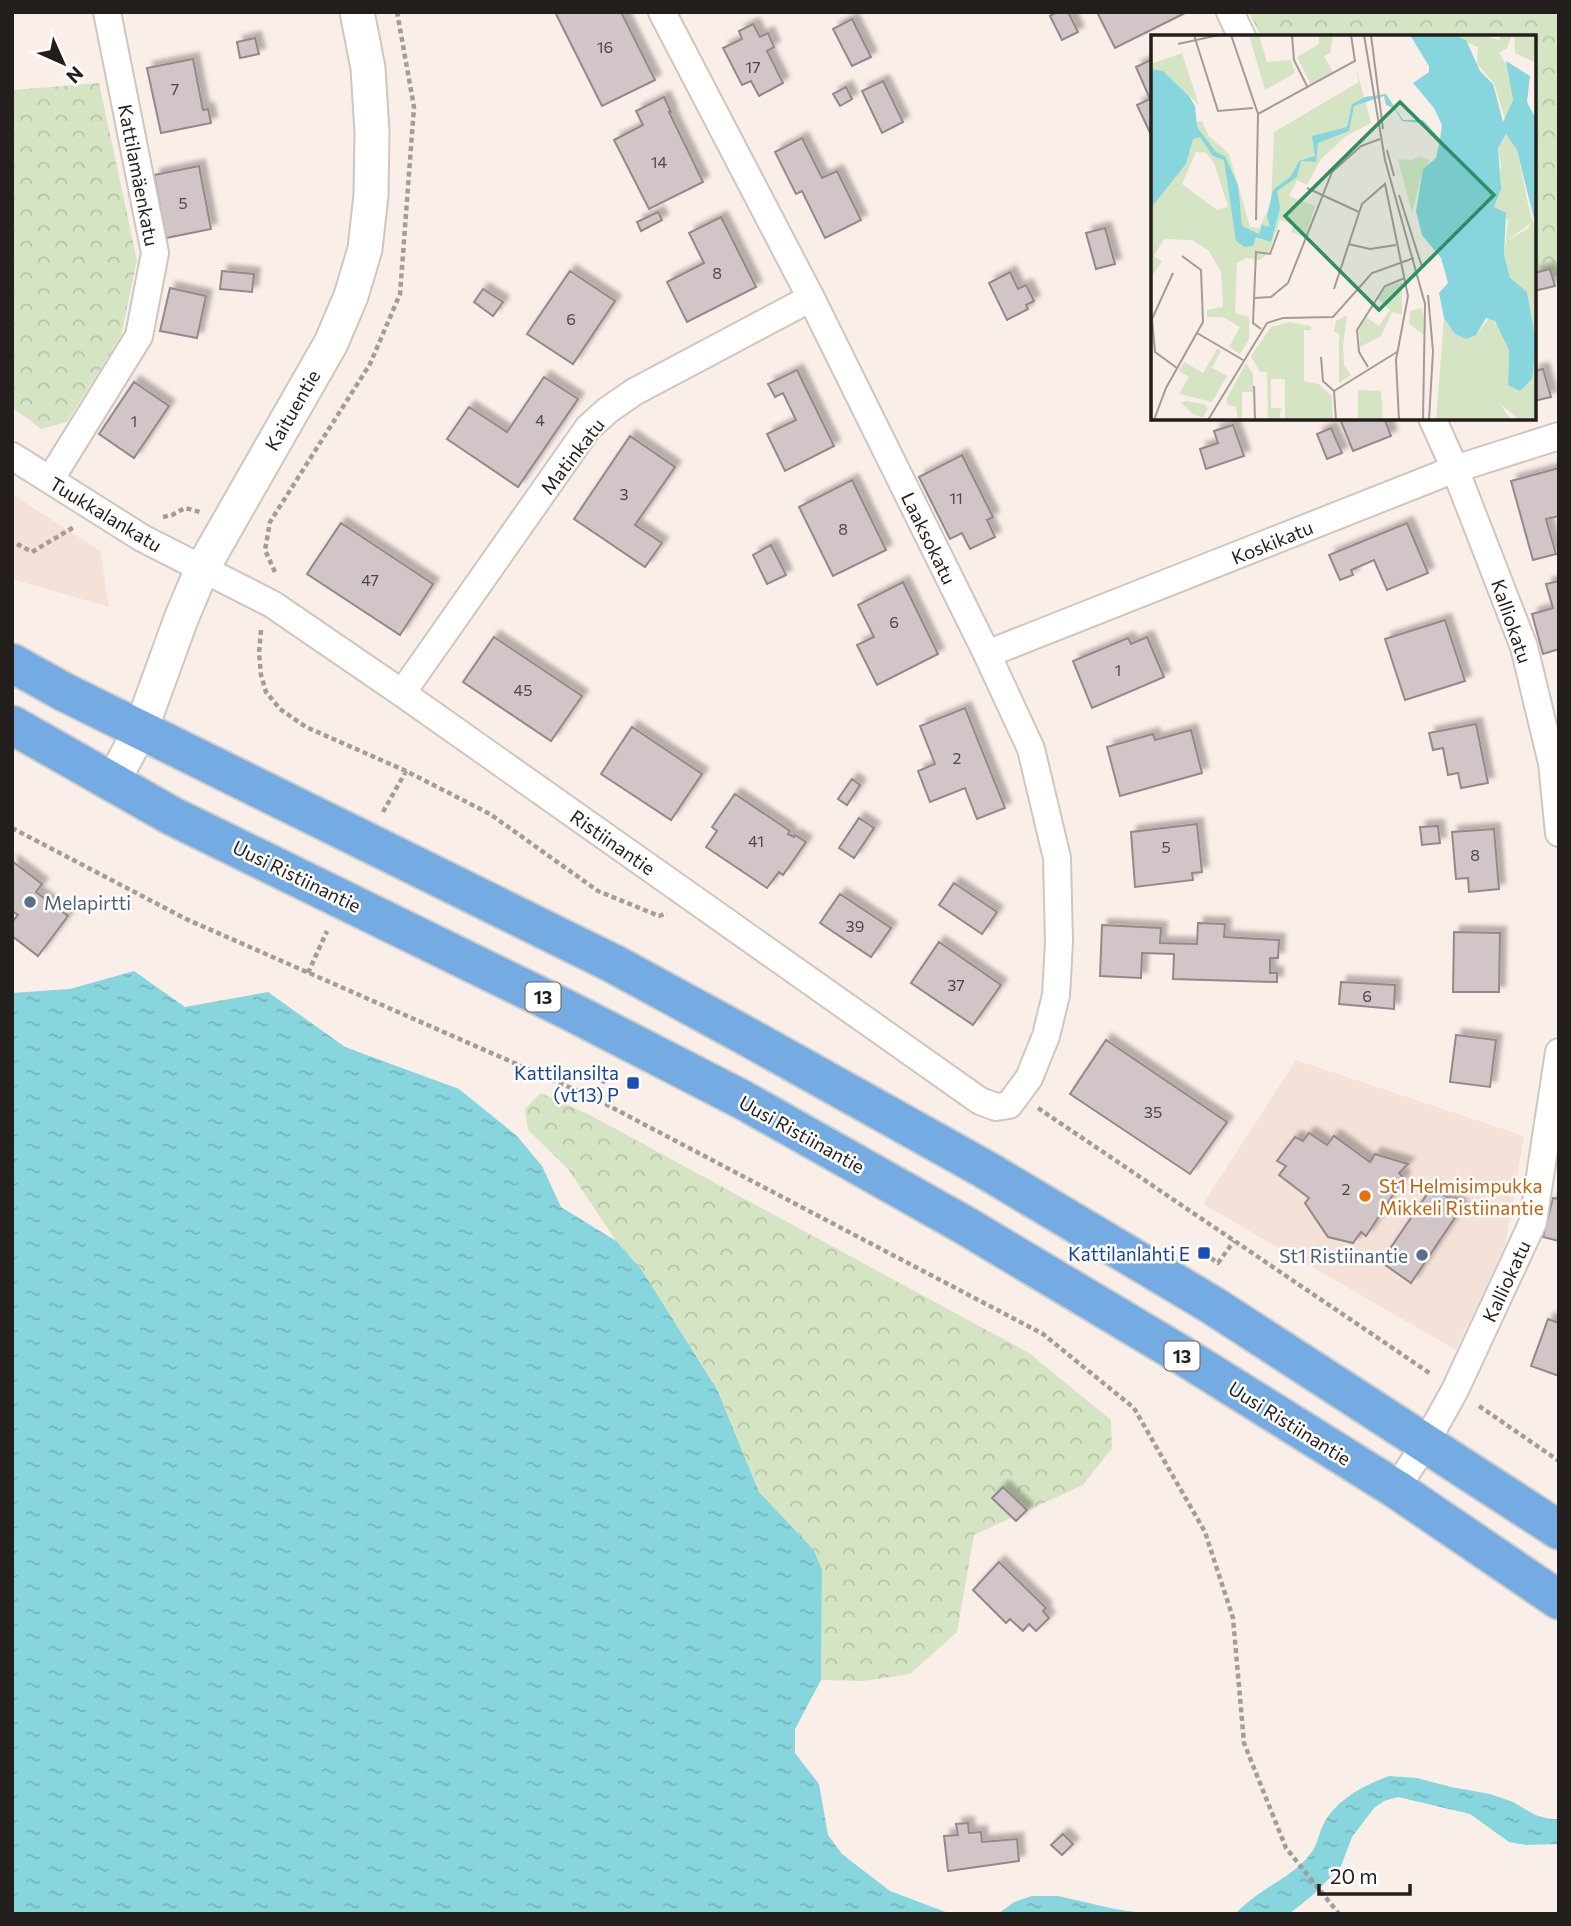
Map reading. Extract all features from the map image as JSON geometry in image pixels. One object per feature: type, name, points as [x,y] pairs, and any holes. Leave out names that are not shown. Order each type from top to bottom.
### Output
[{"type":"highway","points":[[12,663],[64,692],[601,958],[986,1170],[1200,1297],[1559,1530]]},
{"type":"highway","name":"Uusi Ristiinantie","points":[[12,725],[172,816],[553,1003],[743,1100],[966,1226],[1185,1357],[1396,1489],[1559,1600]]},
{"type":"street","name":"Kattilamäenkatu","points":[[50,480],[139,336],[155,253],[107,12]]},
{"type":"street","name":"Kaituentie","points":[[112,783],[141,729],[202,569],[331,343],[351,296],[365,249],[371,195],[372,132],[368,68],[357,12]]},
{"type":"street","name":"Laaksokatu","points":[[662,12],[811,298],[987,654],[1031,749],[1057,858],[1059,942],[1056,995],[1046,1036],[1029,1078],[1018,1093]]},
{"type":"street","points":[[1230,12],[1241,35]]},
{"type":"street","name":"Matinkatu","points":[[402,692],[588,428],[634,392],[811,298]]},
{"type":"street","name":"Kalliokatu","points":[[1433,420],[1524,647],[1552,763],[1559,833]]},
{"type":"street","name":"Koskikatu","points":[[987,654],[1455,470],[1559,436]]},
{"type":"street","name":"Tuukkalankatu","points":[[12,456],[142,538],[202,569]]},
{"type":"street","name":"Ristiinantie","points":[[202,569],[272,604],[402,692],[979,1101],[996,1107],[1009,1105],[1018,1093]]},
{"type":"street","name":"Kalliokatu","points":[[1396,1489],[1455,1390],[1533,1222],[1559,1052]]},
{"type":"path","points":[[155,514],[160,517],[172,515],[185,508],[195,509],[265,550]]},
{"type":"path","points":[[17,544],[32,552],[78,525]]},
{"type":"path","points":[[272,604],[262,623],[259,653],[266,692],[280,709],[306,727],[406,771],[490,814],[598,891],[659,916],[669,912],[682,891]]},
{"type":"path","points":[[383,812],[406,771]]},
{"type":"path","points":[[12,828],[186,919],[594,1098],[1043,1334],[1134,1408],[1205,1532],[1233,1618],[1244,1743],[1286,1848],[1339,1914]]},
{"type":"path","points":[[308,973],[328,929]]},
{"type":"path","points":[[594,1098],[609,1071],[621,1077]]},
{"type":"path","points":[[1204,1253],[1218,1263],[1234,1241]]},
{"type":"shaded area","points":[[12,494],[100,551],[109,607],[12,579]]},
{"type":"shaded area","points":[[1296,1060],[1524,1136],[1505,1246],[1456,1350],[1203,1204]]},
{"type":"green space","points":[[1249,12],[1559,12],[1559,274],[1536,284],[1536,35],[1260,35]]},
{"type":"green space","points":[[99,83],[137,260],[121,336],[67,422],[41,429],[12,407],[12,90]]},
{"type":"green space","points":[[541,1093],[588,1114],[1029,1353],[1111,1420],[1112,1448],[1083,1485],[974,1535],[957,1632],[910,1674],[863,1681],[821,1680],[822,1570],[814,1550],[759,1492],[717,1388],[641,1269],[616,1241],[568,1169],[528,1130],[525,1109]]},
{"type":"water","points":[[134,971],[185,1007],[268,992],[345,1047],[459,1089],[517,1136],[542,1166],[561,1207],[616,1241],[641,1269],[717,1389],[759,1492],[814,1550],[822,1570],[821,1680],[795,1729],[795,1753],[819,1784],[828,1835],[842,1854],[890,1891],[951,1914],[12,1914],[12,993],[70,989]]},
{"type":"water","points":[[1389,1776],[1417,1778],[1490,1794],[1513,1802],[1535,1815],[1559,1819],[1559,1844],[1526,1845],[1509,1842],[1470,1814],[1398,1797],[1384,1801],[1374,1808],[1352,1837],[1341,1866],[1314,1894],[1289,1914],[1235,1914],[1306,1859],[1315,1846],[1324,1823],[1337,1806],[1362,1788]]},
{"type":"water","points":[[1032,1896],[1058,1896],[1149,1914],[998,1914],[1014,1902]]},
{"type":"building","points":[[555,12],[621,12],[655,80],[602,106]]},
{"type":"building","points":[[1057,12],[1068,12],[1078,32],[1062,40],[1050,16]]},
{"type":"building","points":[[1097,12],[1187,12],[1115,48]]},
{"type":"building","points":[[852,19],[871,57],[852,66],[833,29]]},
{"type":"building","points":[[753,24],[760,37],[768,33],[774,47],[767,51],[783,83],[759,96],[751,81],[742,85],[723,48],[742,39],[739,31]]},
{"type":"building","points":[[255,38],[259,54],[240,58],[237,42]]},
{"type":"building","points":[[193,59],[203,110],[208,109],[211,123],[161,133],[147,68]]},
{"type":"building","points":[[1151,60],[1151,135],[1137,105],[1150,99],[1136,67]]},
{"type":"building","points":[[883,81],[903,122],[882,133],[862,91]]},
{"type":"building","points":[[846,87],[852,99],[840,106],[833,94]]},
{"type":"building","points":[[664,97],[703,182],[649,209],[614,140],[643,125],[636,111]]},
{"type":"building","points":[[802,138],[822,178],[837,171],[861,220],[825,238],[802,191],[796,194],[775,152]]},
{"type":"building","points":[[199,166],[211,229],[166,238],[154,175]]},
{"type":"building","points":[[658,212],[662,220],[641,231],[637,222]]},
{"type":"building","points":[[721,217],[756,287],[687,322],[667,282],[704,263],[689,233]]},
{"type":"building","points":[[1105,228],[1115,264],[1096,269],[1086,233]]},
{"type":"building","points":[[1550,269],[1555,286],[1536,291],[1536,272]]},
{"type":"building","points":[[222,271],[254,274],[252,292],[220,289]]},
{"type":"building","points":[[570,271],[615,301],[573,364],[527,334]]},
{"type":"building","points":[[1010,272],[1018,289],[1026,285],[1034,301],[1026,305],[1028,309],[1007,320],[989,283]]},
{"type":"building","points":[[170,288],[206,296],[197,338],[160,331]]},
{"type":"building","points":[[483,289],[503,302],[493,316],[474,302]]},
{"type":"building","points":[[1543,369],[1551,397],[1536,401],[1536,371]]},
{"type":"building","points":[[797,370],[834,446],[785,471],[767,434],[796,420],[783,393],[775,397],[768,384]]},
{"type":"building","points":[[544,377],[578,399],[518,487],[447,439],[469,407],[507,432]]},
{"type":"building","points":[[134,382],[169,406],[134,458],[99,434]]},
{"type":"building","points":[[1340,420],[1385,420],[1391,436],[1353,451]]},
{"type":"building","points":[[1233,425],[1244,456],[1206,469],[1200,449],[1218,443],[1214,431]]},
{"type":"building","points":[[1331,428],[1342,453],[1327,459],[1317,434]]},
{"type":"building","points":[[630,436],[675,467],[635,525],[662,543],[645,567],[574,519]]},
{"type":"building","points":[[962,455],[993,517],[987,520],[995,537],[970,549],[962,533],[950,539],[919,477]]},
{"type":"building","points":[[1559,468],[1559,516],[1546,519],[1556,554],[1533,560],[1511,481]]},
{"type":"building","points":[[852,480],[886,550],[833,576],[799,507]]},
{"type":"building","points":[[341,523],[433,584],[400,635],[307,574]]},
{"type":"building","points":[[1407,523],[1428,573],[1387,590],[1374,560],[1351,570],[1353,575],[1340,580],[1329,555]]},
{"type":"building","points":[[771,545],[786,575],[767,584],[753,555]]},
{"type":"building","points":[[1559,581],[1559,649],[1543,654],[1532,614],[1553,608],[1546,584]]},
{"type":"building","points":[[903,582],[938,654],[877,685],[857,645],[874,637],[858,605]]},
{"type":"building","points":[[1445,620],[1465,681],[1405,700],[1385,639]]},
{"type":"building","points":[[494,637],[582,696],[551,741],[463,682]]},
{"type":"building","points":[[1147,637],[1164,677],[1092,708],[1073,661],[1128,638],[1131,644]]},
{"type":"building","points":[[965,708],[1005,808],[977,819],[965,788],[930,802],[918,771],[935,764],[920,726]]},
{"type":"building","points":[[1476,724],[1488,783],[1461,788],[1458,773],[1448,775],[1443,748],[1433,750],[1429,733]]},
{"type":"building","points":[[632,727],[702,774],[671,820],[601,774]]},
{"type":"building","points":[[1191,730],[1202,773],[1120,796],[1107,747],[1153,734],[1155,740]]},
{"type":"building","points":[[852,779],[860,785],[847,805],[838,799]]},
{"type":"building","points":[[735,794],[790,831],[788,834],[806,842],[783,875],[779,872],[767,888],[706,847],[717,831],[712,827]]},
{"type":"building","points":[[859,818],[874,828],[854,858],[839,848]]},
{"type":"building","points":[[1197,824],[1202,872],[1192,873],[1193,880],[1135,887],[1131,832]]},
{"type":"building","points":[[1438,826],[1440,843],[1422,845],[1420,827]]},
{"type":"building","points":[[1494,829],[1499,889],[1469,892],[1468,878],[1456,879],[1452,832]]},
{"type":"building","name":"Melapirtti","points":[[12,861],[42,884],[36,892],[68,916],[38,956],[12,936],[12,922],[18,915],[12,911]]},
{"type":"building","points":[[954,883],[997,912],[982,934],[939,905]]},
{"type":"building","points":[[840,894],[891,928],[871,957],[820,923]]},
{"type":"building","points":[[1198,923],[1225,924],[1224,937],[1279,940],[1278,958],[1270,958],[1270,973],[1277,973],[1277,982],[1173,979],[1174,954],[1142,953],[1141,978],[1100,976],[1102,925],[1161,928],[1160,943],[1197,944]]},
{"type":"building","points":[[1454,932],[1500,933],[1499,992],[1453,992]]},
{"type":"building","points":[[939,942],[1001,985],[973,1025],[911,983]]},
{"type":"building","points":[[1341,982],[1395,985],[1394,1009],[1339,1004]]},
{"type":"building","points":[[1456,1035],[1496,1040],[1490,1087],[1450,1082]]},
{"type":"building","points":[[1106,1040],[1227,1122],[1190,1174],[1070,1094]]},
{"type":"building","points":[[1309,1133],[1327,1145],[1334,1136],[1370,1162],[1375,1154],[1408,1164],[1399,1173],[1404,1178],[1366,1236],[1361,1232],[1353,1243],[1328,1237],[1305,1203],[1309,1198],[1279,1175],[1286,1166],[1277,1161],[1295,1137],[1303,1141]]},
{"type":"building","points":[[1432,1187],[1462,1207],[1411,1283],[1381,1262]]},
{"type":"building","points":[[1553,1198],[1559,1199],[1559,1241],[1543,1237]]},
{"type":"building","points":[[1548,1319],[1559,1323],[1559,1376],[1531,1366]]},
{"type":"building","points":[[1003,1487],[1027,1510],[1016,1521],[992,1498]]},
{"type":"building","points":[[999,1562],[1046,1608],[1043,1611],[1049,1618],[1036,1631],[1029,1624],[1023,1631],[1010,1619],[1006,1623],[973,1590]]},
{"type":"building","points":[[968,1823],[969,1833],[981,1832],[982,1842],[1017,1839],[1019,1861],[948,1871],[944,1836],[958,1835],[956,1824]]},
{"type":"building","points":[[1063,1834],[1073,1844],[1062,1855],[1051,1845]]},
{"type":"place","name":"Melapirtti","points":[[30,902]]},
{"type":"place","name":"Kattilansilta (vt13) P","points":[[633,1083]]},
{"type":"place","name":"St1 Helmisimpukka Mikkeli Ristiinantie","points":[[1365,1196]]},
{"type":"place","name":"Kattilanlahti E","points":[[1204,1253]]},
{"type":"place","name":"St1 Ristiinantie","points":[[1422,1255]]}]
